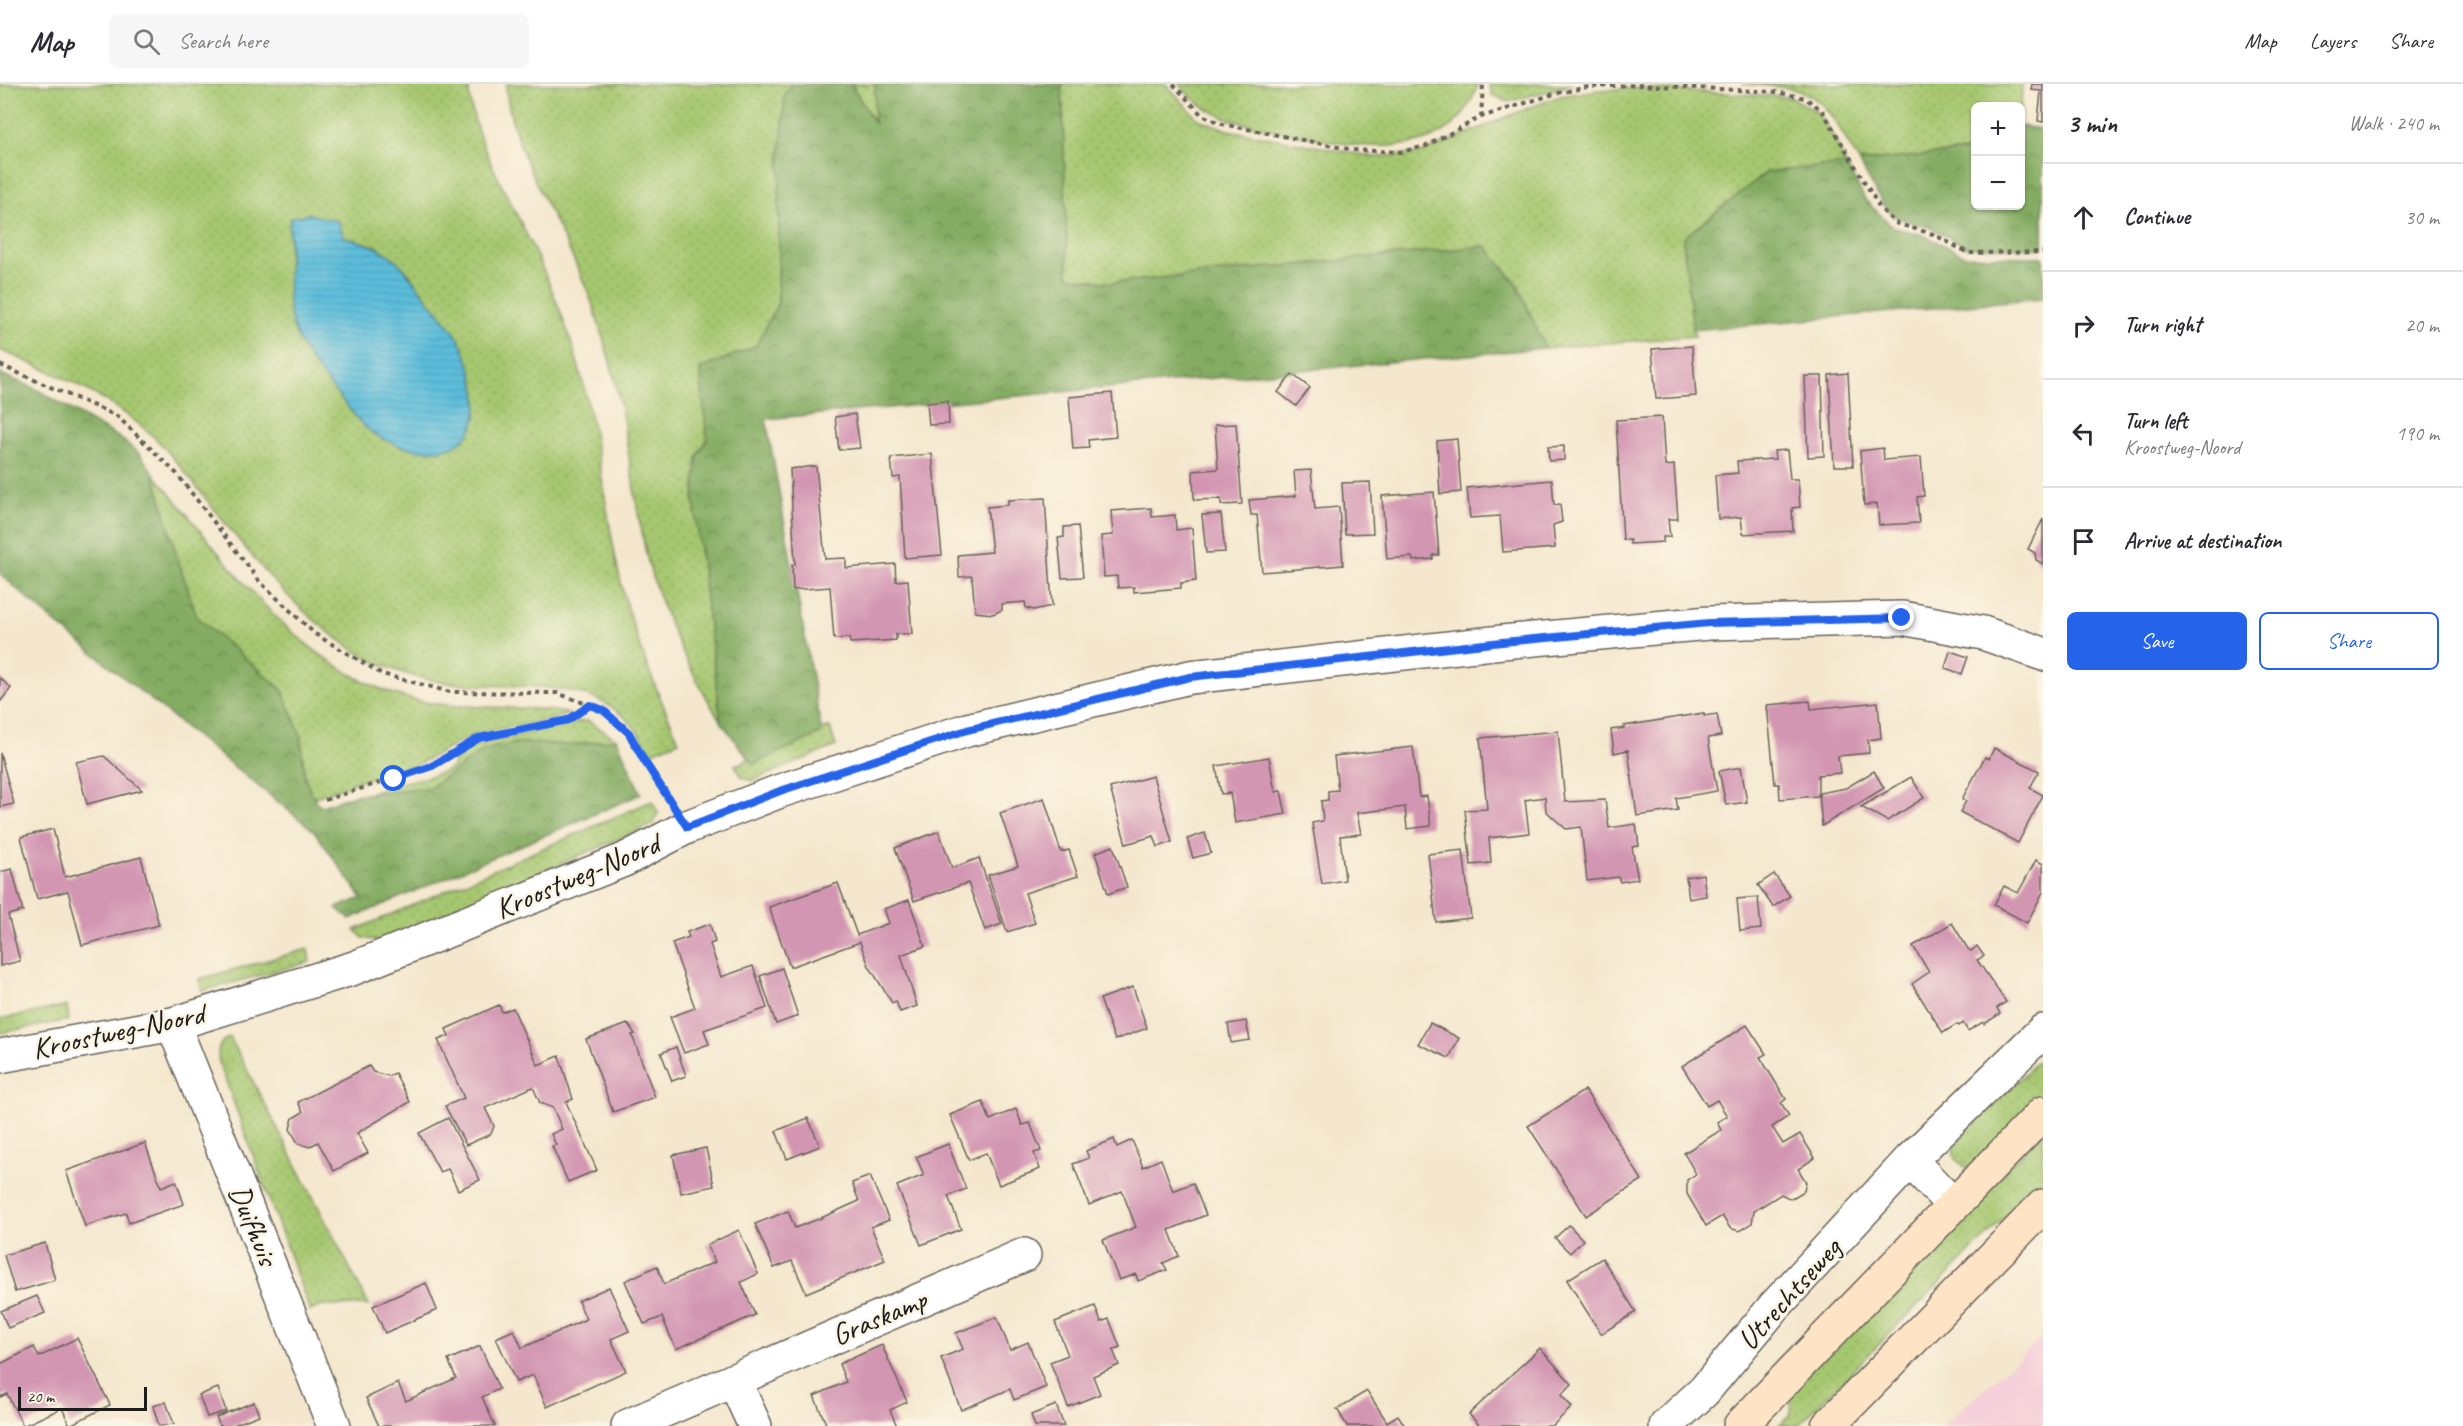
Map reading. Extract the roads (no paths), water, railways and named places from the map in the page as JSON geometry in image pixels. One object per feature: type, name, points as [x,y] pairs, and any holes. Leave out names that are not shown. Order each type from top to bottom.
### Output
[{"type":"main road","name":"Utrechtseweg","points":[[1740,1426],[2043,1113]]},
{"type":"main road","points":[[1828,1426],[2043,1206]]},
{"type":"street","name":"Kroostweg-Noord","points":[[0,1056],[174,1024],[354,968],[624,860],[687,827],[780,791],[967,730],[1190,677],[1502,642],[1709,623],[1902,618],[1983,633],[2043,654]]},
{"type":"street","name":"Duifhuis","points":[[174,1024],[334,1426]]},
{"type":"street","name":"Utrechtseweg","points":[[1666,1426],[1704,1391],[1774,1307],[1910,1160],[2043,1031]]},
{"type":"street","points":[[1910,1160],[1953,1205]]},
{"type":"street","name":"Graskamp","points":[[628,1426],[1024,1255]]},
{"type":"street","points":[[734,1380],[755,1426]]},
{"type":"water","points":[[308,214],[338,221],[344,237],[362,242],[388,254],[404,269],[453,330],[467,358],[476,393],[476,416],[465,438],[452,446],[438,450],[422,450],[390,442],[376,435],[361,423],[312,362],[295,332],[291,320],[288,293],[289,224],[291,218]]}]
